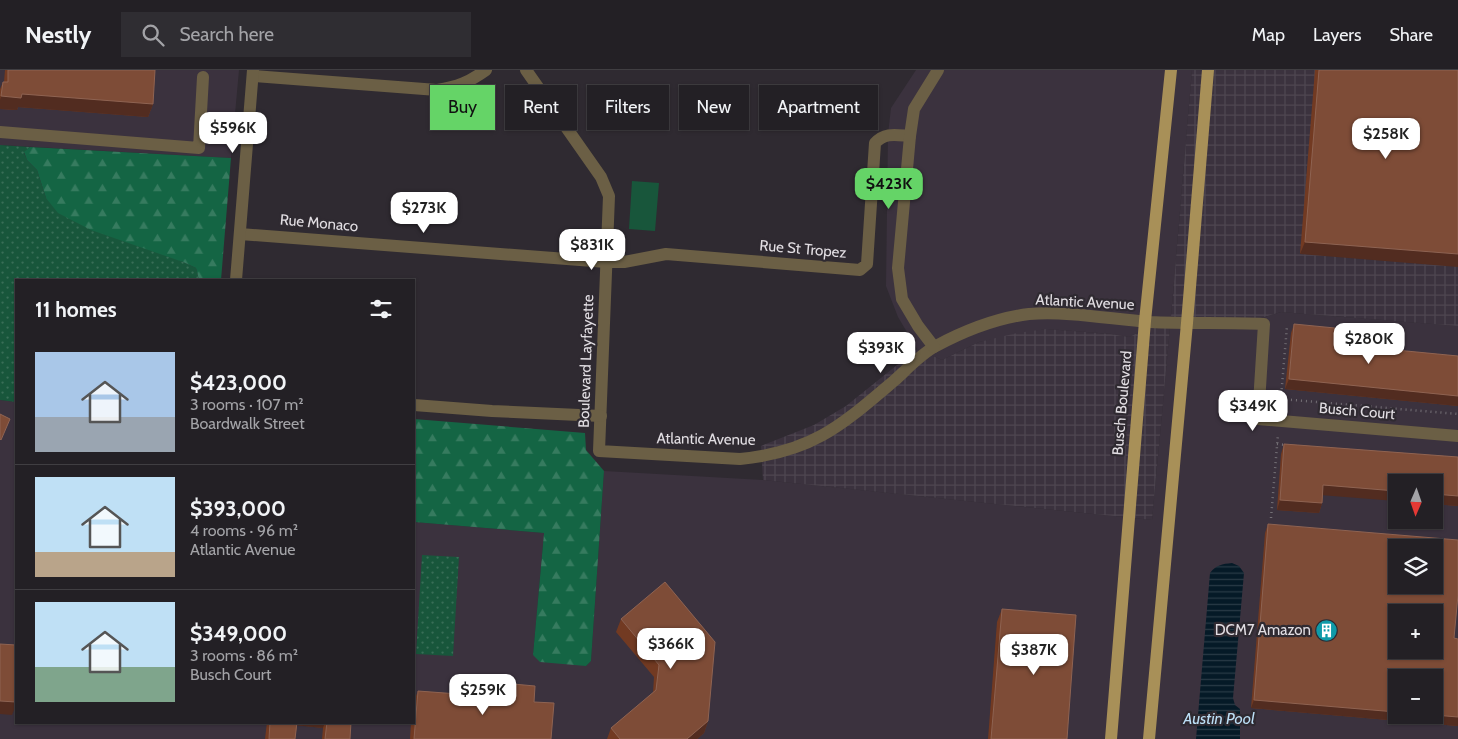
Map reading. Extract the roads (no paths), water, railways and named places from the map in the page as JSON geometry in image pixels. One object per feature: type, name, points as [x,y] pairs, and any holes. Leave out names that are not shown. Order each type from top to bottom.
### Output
[{"type":"main road","name":"Busch Boulevard","points":[[1111,739],[1145,321],[1171,70]]},
{"type":"main road","points":[[1149,739],[1208,70]]},
{"type":"street","points":[[236,279],[253,73],[437,90],[455,87],[470,81],[486,70]]},
{"type":"street","name":"Boulevard Layfayette","points":[[526,70],[601,177],[609,196],[599,451],[615,452]]},
{"type":"street","points":[[934,347],[918,326],[902,299],[898,268],[914,109],[938,70]]},
{"type":"street","points":[[0,132],[199,148],[203,77]]},
{"type":"street","name":"Rue St Tropez","points":[[606,262],[624,262],[666,254],[860,270],[867,264],[875,143],[880,137],[888,134],[910,136]]},
{"type":"street","name":"Rue Monaco","points":[[240,234],[606,262]]},
{"type":"street","name":"Atlantic Avenue","points":[[615,452],[740,459],[762,457],[792,450],[821,437],[846,421],[934,347],[998,320],[1029,314],[1068,314],[1145,321]]},
{"type":"street","name":"Busch Court","points":[[1145,321],[1187,324],[1264,324],[1258,419],[1458,436]]},
{"type":"street","points":[[415,405],[601,416]]},
{"type":"water","name":"Austin Pool","points":[[1232,563],[1239,566],[1244,573],[1233,698],[1235,705],[1240,709],[1240,739],[1196,739],[1210,573],[1220,565]]},
{"type":"place","name":"DCM7 Amazon","points":[[1327,630]]}]
